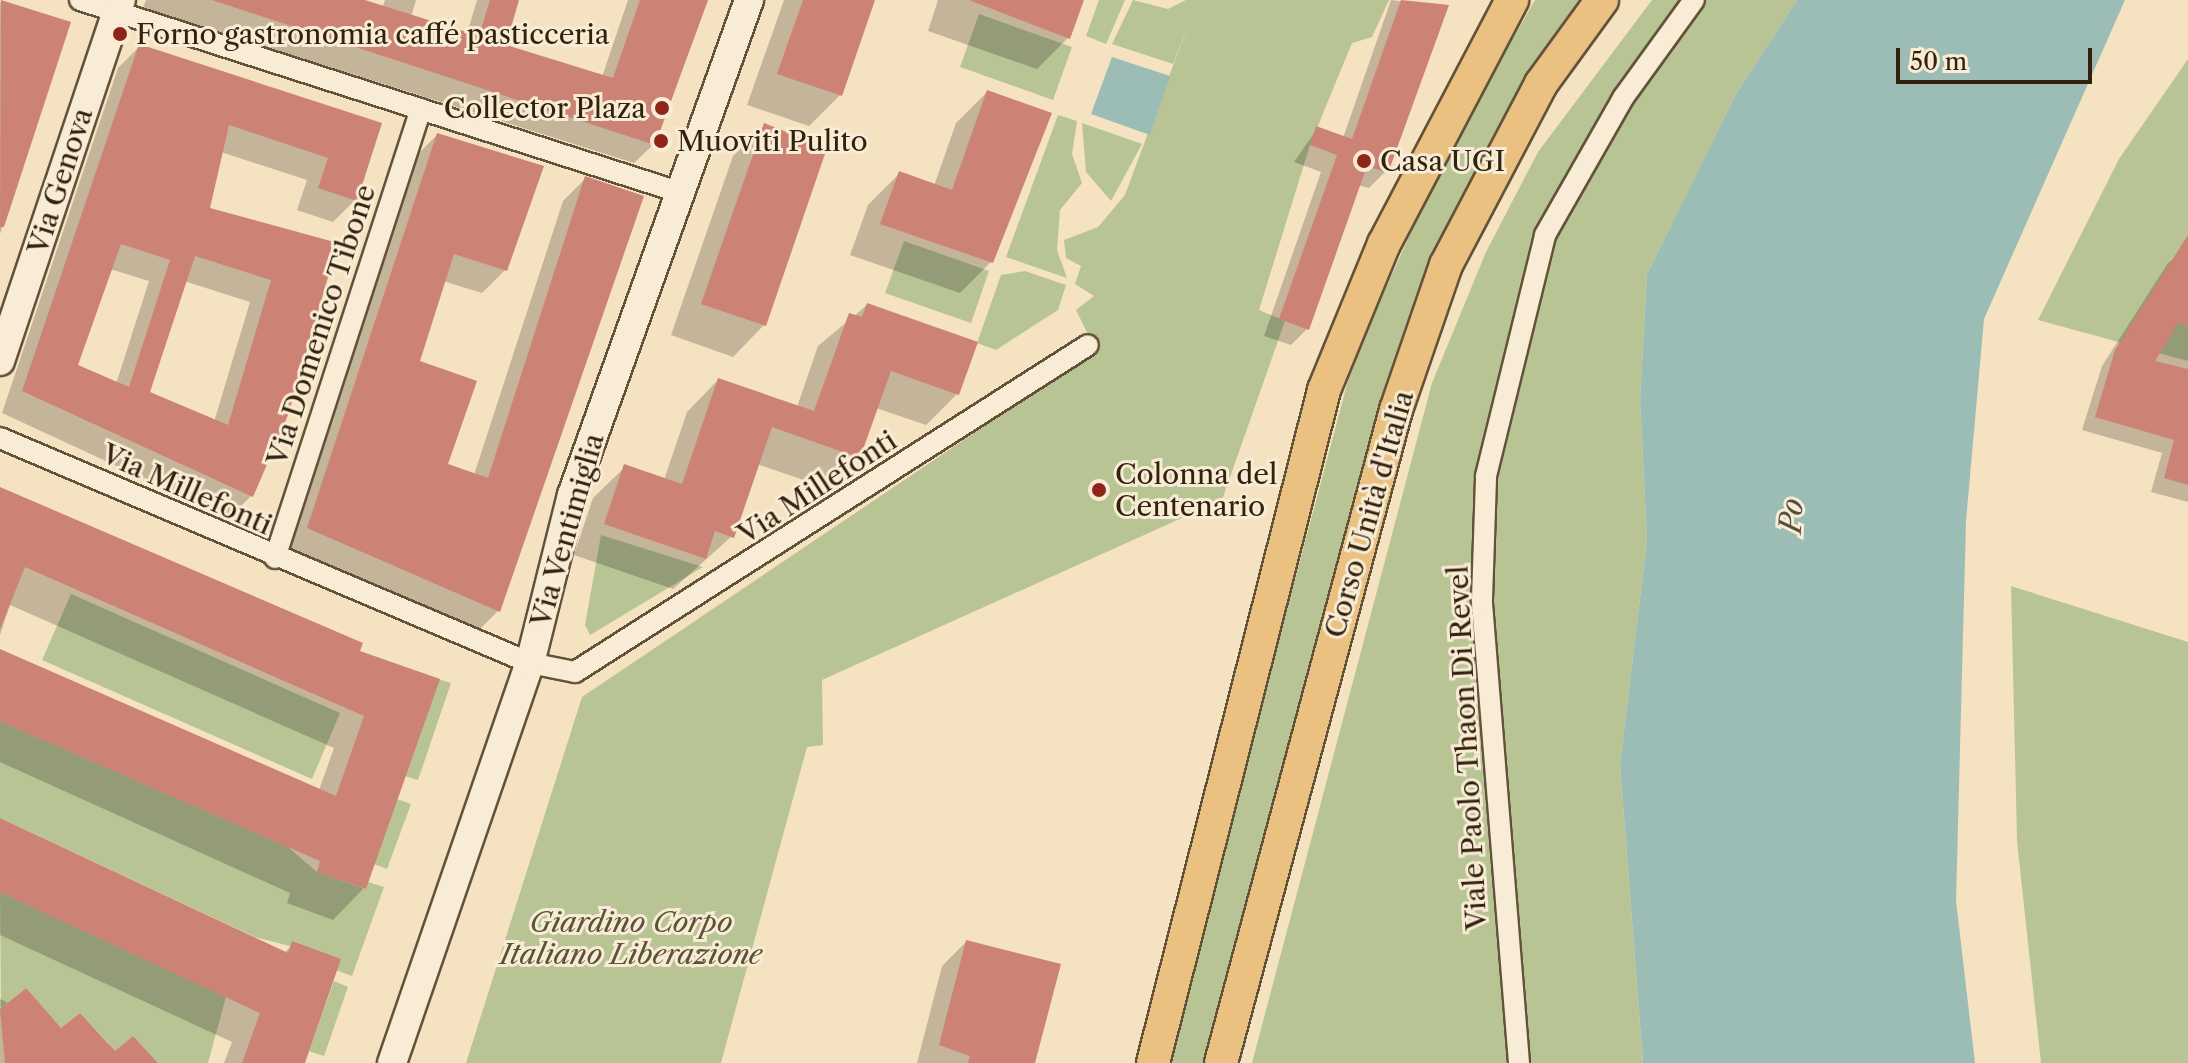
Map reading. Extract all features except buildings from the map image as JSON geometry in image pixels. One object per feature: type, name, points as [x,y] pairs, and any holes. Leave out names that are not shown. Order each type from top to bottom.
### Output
[{"type":"main road","points":[[1153,1063],[1324,390],[1384,244],[1483,43],[1512,0]]},
{"type":"main road","name":"Corso Unità d'Italia","points":[[1221,1063],[1396,410],[1446,265],[1541,84],[1602,0]]},
{"type":"street","points":[[80,0],[119,6],[421,109],[682,193]]},
{"type":"street","name":"Via Ventimiglia","points":[[392,1063],[530,663],[572,495],[749,0]]},
{"type":"street","name":"Viale Paolo Thaon Di Revel","points":[[1519,1063],[1482,599],[1486,476],[1545,235],[1623,98],[1694,0]]},
{"type":"street","name":"Via Genova","points":[[0,361],[119,6]]},
{"type":"street","name":"Via Domenico Tibone","points":[[275,558],[421,109]]},
{"type":"street","name":"Via Millefonti","points":[[0,438],[275,558],[530,663],[575,672],[1088,345]]},
{"type":"green space","points":[[1099,0],[1125,0],[1106,44],[1086,36]]},
{"type":"green space","name":"Giardino Corpo Italiano Liberazione","points":[[1133,0],[1168,9],[1186,0],[1389,0],[1372,37],[1352,43],[1310,145],[1259,310],[1285,321],[1222,500],[822,680],[823,745],[807,747],[721,1063],[466,1063],[582,697],[1096,351],[1076,310],[1094,296],[1075,284],[1081,266],[1066,258],[1064,240],[1098,227],[1125,195],[1190,20],[1173,64],[1112,44]]},
{"type":"green space","points":[[1535,0],[1582,0],[1520,89],[1425,271],[1386,382],[1205,1063],[1166,1063],[1353,362],[1444,158]]},
{"type":"green space","points":[[1652,0],[1797,0],[1736,94],[1647,274],[1640,400],[1647,540],[1620,765],[1643,1063],[1252,1063],[1432,383],[1486,252],[1538,152]]},
{"type":"green space","points":[[979,14],[1072,47],[1053,100],[960,67]]},
{"type":"green space","points":[[2188,59],[2188,361],[2038,320],[2119,159]]},
{"type":"green space","points":[[1058,115],[1077,121],[1072,154],[1082,183],[1060,210],[1057,250],[1067,278],[1006,257]]},
{"type":"green space","points":[[1082,123],[1142,144],[1111,201],[1086,172]]},
{"type":"green space","points":[[904,241],[989,271],[971,323],[885,293]]},
{"type":"green space","points":[[1025,271],[1066,285],[1058,310],[996,350],[977,343],[1001,275]]},
{"type":"green space","points":[[601,535],[703,567],[590,635],[585,625]]},
{"type":"green space","points":[[2011,586],[2188,642],[2188,1063],[2041,1063],[2017,841]]},
{"type":"green space","points":[[71,594],[340,713],[312,779],[42,660]]},
{"type":"green space","points":[[438,679],[451,683],[418,780],[405,776]]},
{"type":"green space","points":[[0,721],[288,847],[317,872],[365,889],[368,882],[384,887],[352,976],[336,970],[340,959],[255,937],[0,818]]},
{"type":"green space","points":[[397,799],[411,804],[387,869],[374,864]]},
{"type":"green space","points":[[0,892],[226,997],[208,1063],[158,1063],[133,1036],[110,1056],[109,1044],[80,1013],[56,1032],[26,988],[1,1008]]},
{"type":"green space","points":[[334,981],[348,987],[324,1056],[309,1051]]},
{"type":"water","name":"Po","points":[[1797,0],[2125,0],[1984,319],[1966,521],[1956,901],[1975,1063],[1643,1063],[1620,765],[1647,540],[1640,400],[1647,274],[1736,94]]},
{"type":"water","points":[[1112,57],[1170,76],[1150,135],[1091,114]]},
{"type":"place","name":"Forno gastronomia caffé pasticceria","points":[[120,34]]},
{"type":"place","name":"Collector Plaza","points":[[662,108]]},
{"type":"place","name":"Muoviti Pulito","points":[[661,141]]},
{"type":"place","name":"Casa UGI","points":[[1364,161]]},
{"type":"place","name":"Colonna del Centenario","points":[[1099,490]]}]
